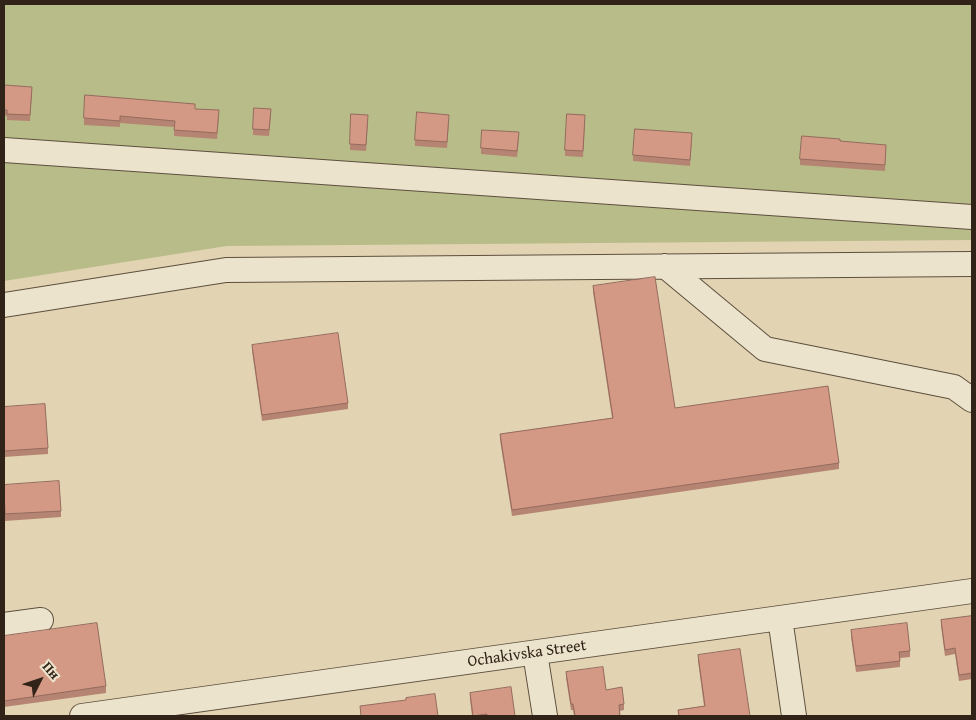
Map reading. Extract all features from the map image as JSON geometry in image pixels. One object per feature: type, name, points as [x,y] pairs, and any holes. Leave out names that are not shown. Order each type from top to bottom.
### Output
[{"type":"street","points":[[4,150],[972,216]]},
{"type":"street","points":[[4,305],[226,270],[972,264]]},
{"type":"street","points":[[665,266],[764,349],[954,387],[972,400]]},
{"type":"street","name":"Ochakivska Street","points":[[82,716],[972,591]]},
{"type":"street","points":[[780,618],[794,716]]},
{"type":"street","points":[[4,625],[40,620]]},
{"type":"street","points":[[536,653],[545,716]]},
{"type":"green space","points":[[4,4],[972,4],[972,240],[227,246],[4,281]]},
{"type":"building","points":[[4,85],[32,87],[30,115],[7,114],[7,110],[4,110]]},
{"type":"building","points":[[85,95],[195,104],[195,109],[219,110],[217,133],[174,130],[175,121],[120,116],[120,121],[84,118]]},
{"type":"building","points":[[254,108],[271,109],[269,130],[253,129]]},
{"type":"building","points":[[417,112],[449,115],[447,142],[415,140]]},
{"type":"building","points":[[351,114],[368,115],[366,145],[350,144]]},
{"type":"building","points":[[567,114],[585,115],[583,151],[565,150]]},
{"type":"building","points":[[635,129],[692,133],[690,160],[633,155]]},
{"type":"building","points":[[482,130],[519,132],[517,151],[481,148]]},
{"type":"building","points":[[802,136],[886,145],[885,165],[800,159]]},
{"type":"building","points":[[655,277],[675,408],[828,386],[839,463],[512,510],[500,434],[613,418],[593,286]]},
{"type":"building","points":[[338,333],[348,403],[262,415],[252,345]]},
{"type":"building","points":[[45,404],[48,448],[4,451],[4,407]]},
{"type":"building","points":[[59,481],[61,511],[5,514],[4,485]]},
{"type":"building","points":[[972,616],[972,673],[959,675],[955,648],[945,650],[941,620]]},
{"type":"building","points":[[97,623],[106,686],[4,701],[4,636]]},
{"type":"building","points":[[907,623],[910,651],[899,652],[900,661],[856,666],[851,630]]},
{"type":"building","points":[[740,649],[750,716],[679,716],[678,710],[705,706],[698,655]]},
{"type":"building","points":[[603,667],[606,690],[622,687],[624,704],[619,705],[620,716],[575,716],[573,704],[571,704],[566,672]]},
{"type":"building","points":[[511,687],[515,716],[487,716],[487,714],[473,716],[470,693]]},
{"type":"building","points":[[435,694],[438,716],[361,716],[360,706]]}]
